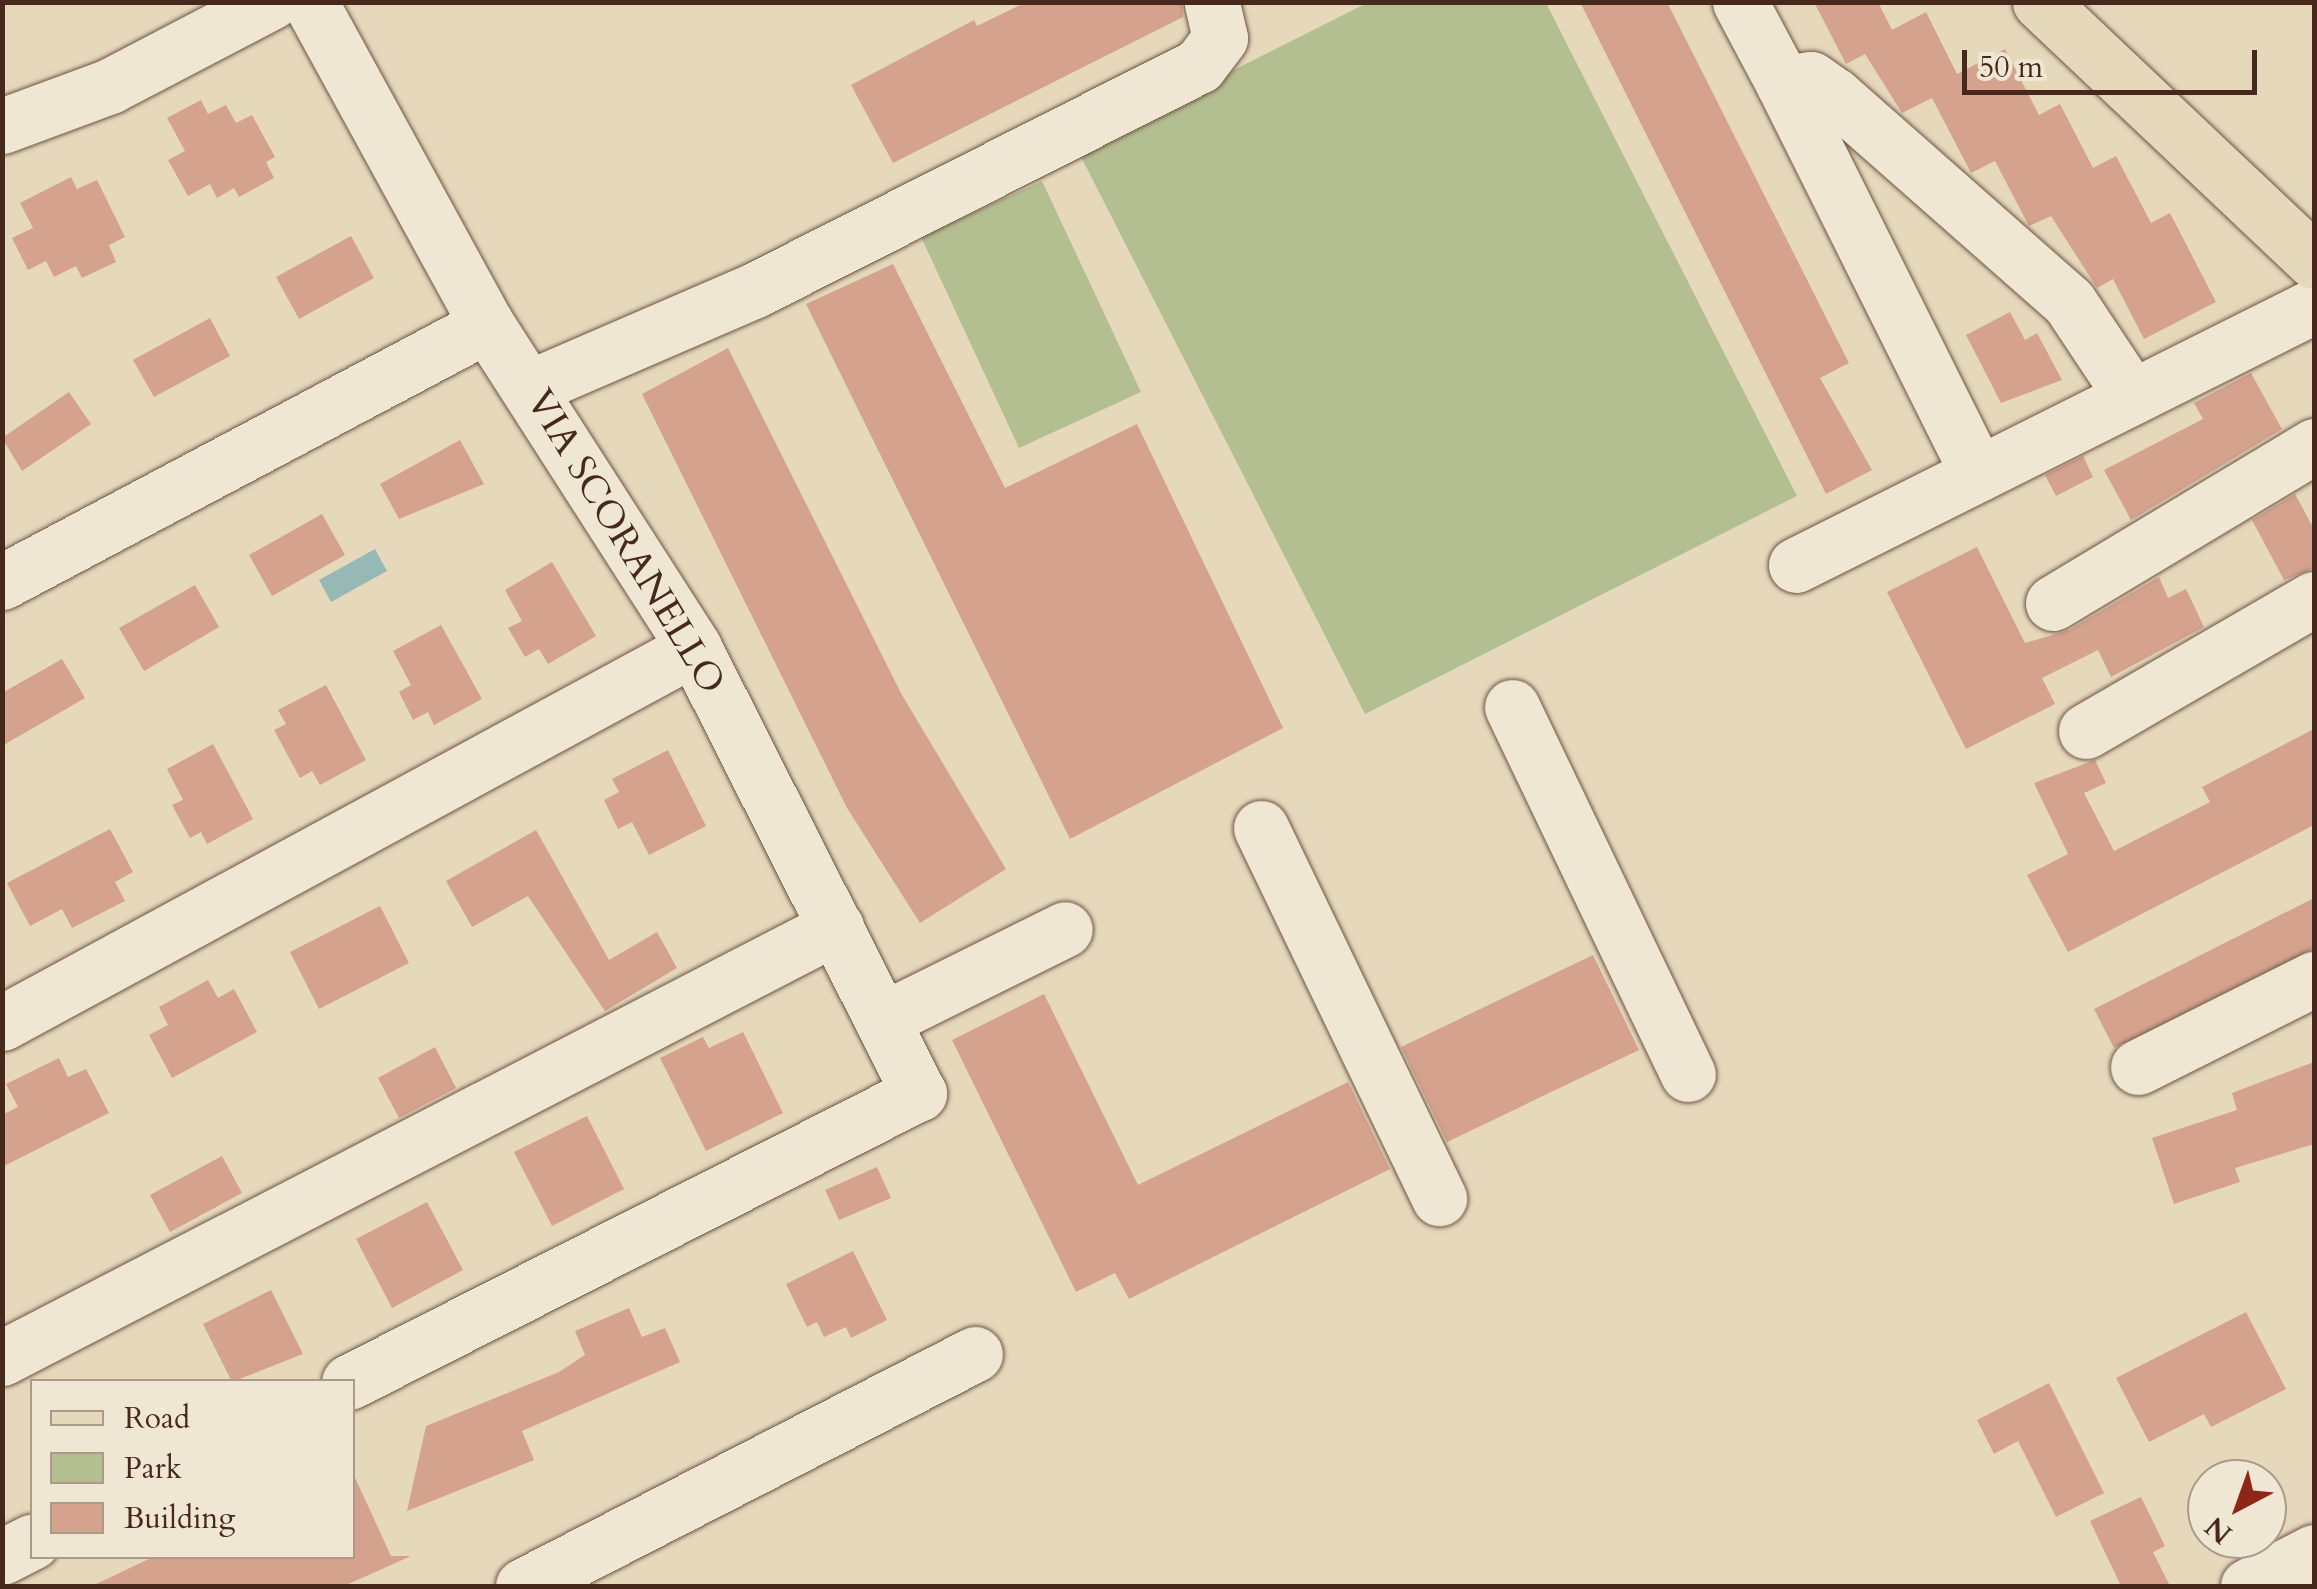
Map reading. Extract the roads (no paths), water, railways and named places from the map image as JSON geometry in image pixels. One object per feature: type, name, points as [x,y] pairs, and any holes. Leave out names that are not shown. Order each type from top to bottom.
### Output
[{"type":"main road","points":[[2040,2],[2314,261]]},
{"type":"street","points":[[2,126],[110,86],[271,2]]},
{"type":"street","name":"VIA SCORANELLO","points":[[310,2],[486,325],[533,386],[694,648],[918,1093],[355,1379]]},
{"type":"street","points":[[533,386],[755,290],[1199,66],[1220,38],[1212,2]]},
{"type":"street","points":[[1740,2],[1978,474]]},
{"type":"street","points":[[1783,83],[1811,79],[1834,95],[2069,302],[2132,397]]},
{"type":"street","points":[[1796,565],[2314,306]]},
{"type":"street","points":[[2,582],[486,325]]},
{"type":"street","points":[[2054,603],[2314,446]]},
{"type":"street","points":[[2086,730],[2314,599]]},
{"type":"street","points":[[2,1023],[694,648]]},
{"type":"street","points":[[1512,707],[1688,1074]]},
{"type":"street","points":[[1260,828],[1439,1198]]},
{"type":"street","points":[[2,1358],[836,927]]},
{"type":"street","points":[[882,1020],[1065,928]]},
{"type":"street","points":[[2138,1067],[2314,978]]},
{"type":"street","points":[[523,1586],[975,1354]]},
{"type":"street","points":[[2,1557],[30,1543]]},
{"type":"street","points":[[2248,1586],[2314,1552]]},
{"type":"water","points":[[375,549],[387,571],[331,602],[319,580]]}]
